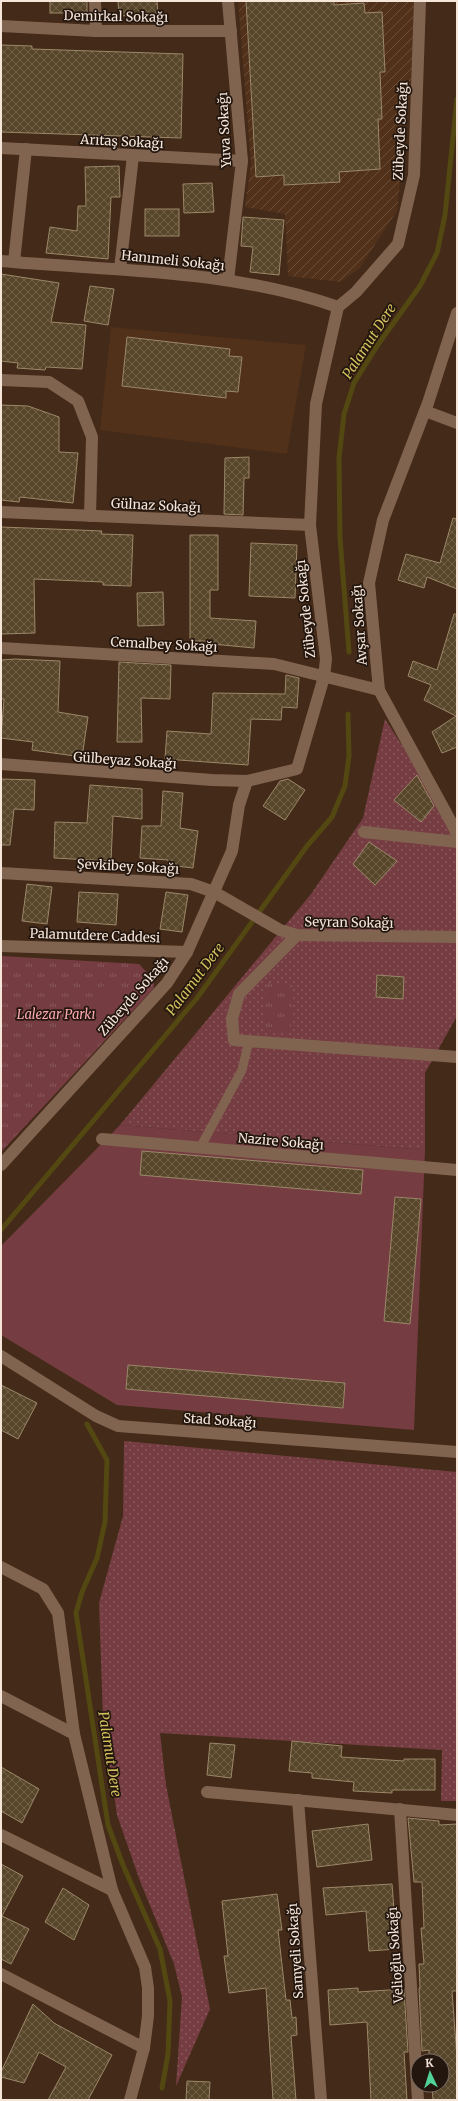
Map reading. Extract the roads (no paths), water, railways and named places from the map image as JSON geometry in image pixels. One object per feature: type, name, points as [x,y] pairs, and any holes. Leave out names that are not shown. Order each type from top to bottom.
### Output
[{"type":"street","points":[[95,1],[96,31]]},
{"type":"street","name":"Yuva Sokağı","points":[[228,1],[242,161],[228,280]]},
{"type":"street","name":"Zübeyde Sokağı","points":[[1,1165],[167,982],[187,952],[232,852],[239,804],[247,781],[297,769],[324,677],[326,659],[310,525],[316,404],[338,307],[356,292],[398,244],[414,175],[420,1]]},
{"type":"street","name":"Demirkal Sokağı","points":[[1,26],[96,31],[231,31]]},
{"type":"street","name":"Arıtaş Sokağı","points":[[1,148],[242,161]]},
{"type":"street","points":[[14,262],[26,149]]},
{"type":"street","points":[[120,269],[133,156]]},
{"type":"street","name":"Hanımeli Sokağı","points":[[1,261],[120,269],[228,280],[307,296],[338,307]]},
{"type":"street","name":"Avşar Sokağı","points":[[457,313],[425,411],[383,520],[369,583],[378,690],[457,833]]},
{"type":"street","points":[[1,380],[49,382],[78,401],[92,437],[90,516]]},
{"type":"street","points":[[425,411],[457,423]]},
{"type":"street","name":"Gülnaz Sokağı","points":[[1,512],[310,525]]},
{"type":"street","name":"Cemalbey Sokağı","points":[[1,648],[274,664],[378,690]]},
{"type":"street","name":"Gülbeyaz Sokağı","points":[[1,764],[212,780],[247,781]]},
{"type":"street","points":[[364,832],[457,842]]},
{"type":"street","name":"Şevkibey Sokağı","points":[[1,873],[191,884],[214,892],[247,910]]},
{"type":"street","name":"Seyran Sokağı","points":[[247,910],[280,930],[297,935],[457,937]]},
{"type":"street","points":[[297,935],[239,994],[232,1019],[234,1040],[457,1057]]},
{"type":"street","name":"Palamutdere Caddesi","points":[[1,946],[187,952]]},
{"type":"street","name":"Nazire Sokağı","points":[[102,1139],[457,1170]]},
{"type":"street","name":"Stad Sokağı","points":[[2,1358],[96,1416],[118,1426],[457,1452]]},
{"type":"street","points":[[1,1567],[43,1589],[58,1613],[74,1734],[112,1890],[145,1967],[148,2002],[144,2048],[130,2100]]},
{"type":"street","points":[[1,1696],[74,1734]]},
{"type":"street","points":[[207,1792],[457,1815]]},
{"type":"street","name":"Samyeli Sokağı","points":[[298,1800],[321,2100]]},
{"type":"street","name":"Velioğlu Sokağı","points":[[400,1809],[418,2100]]},
{"type":"street","points":[[1,1835],[112,1890]]},
{"type":"street","points":[[1,1974],[144,2048]]},
{"type":"lane","points":[[200,1148],[242,1070],[249,1042]]},
{"type":"waterway","name":"Palamut Dere","points":[[349,652],[340,538],[339,458],[344,414],[354,383],[377,346],[420,286],[437,253],[445,215],[457,99]]},
{"type":"waterway","name":"Palamut Dere","points":[[1,1230],[197,998],[307,846],[332,817],[345,786],[349,756],[348,714]]},
{"type":"waterway","name":"Palamut Dere","points":[[87,1424],[107,1460],[105,1522],[97,1558],[82,1592],[76,1613],[108,1825],[123,1865],[160,1949],[170,2001],[168,2054],[162,2088]]},
{"type":"park label","name":"Lalezar Parkı","points":[[56,1014]]}]
